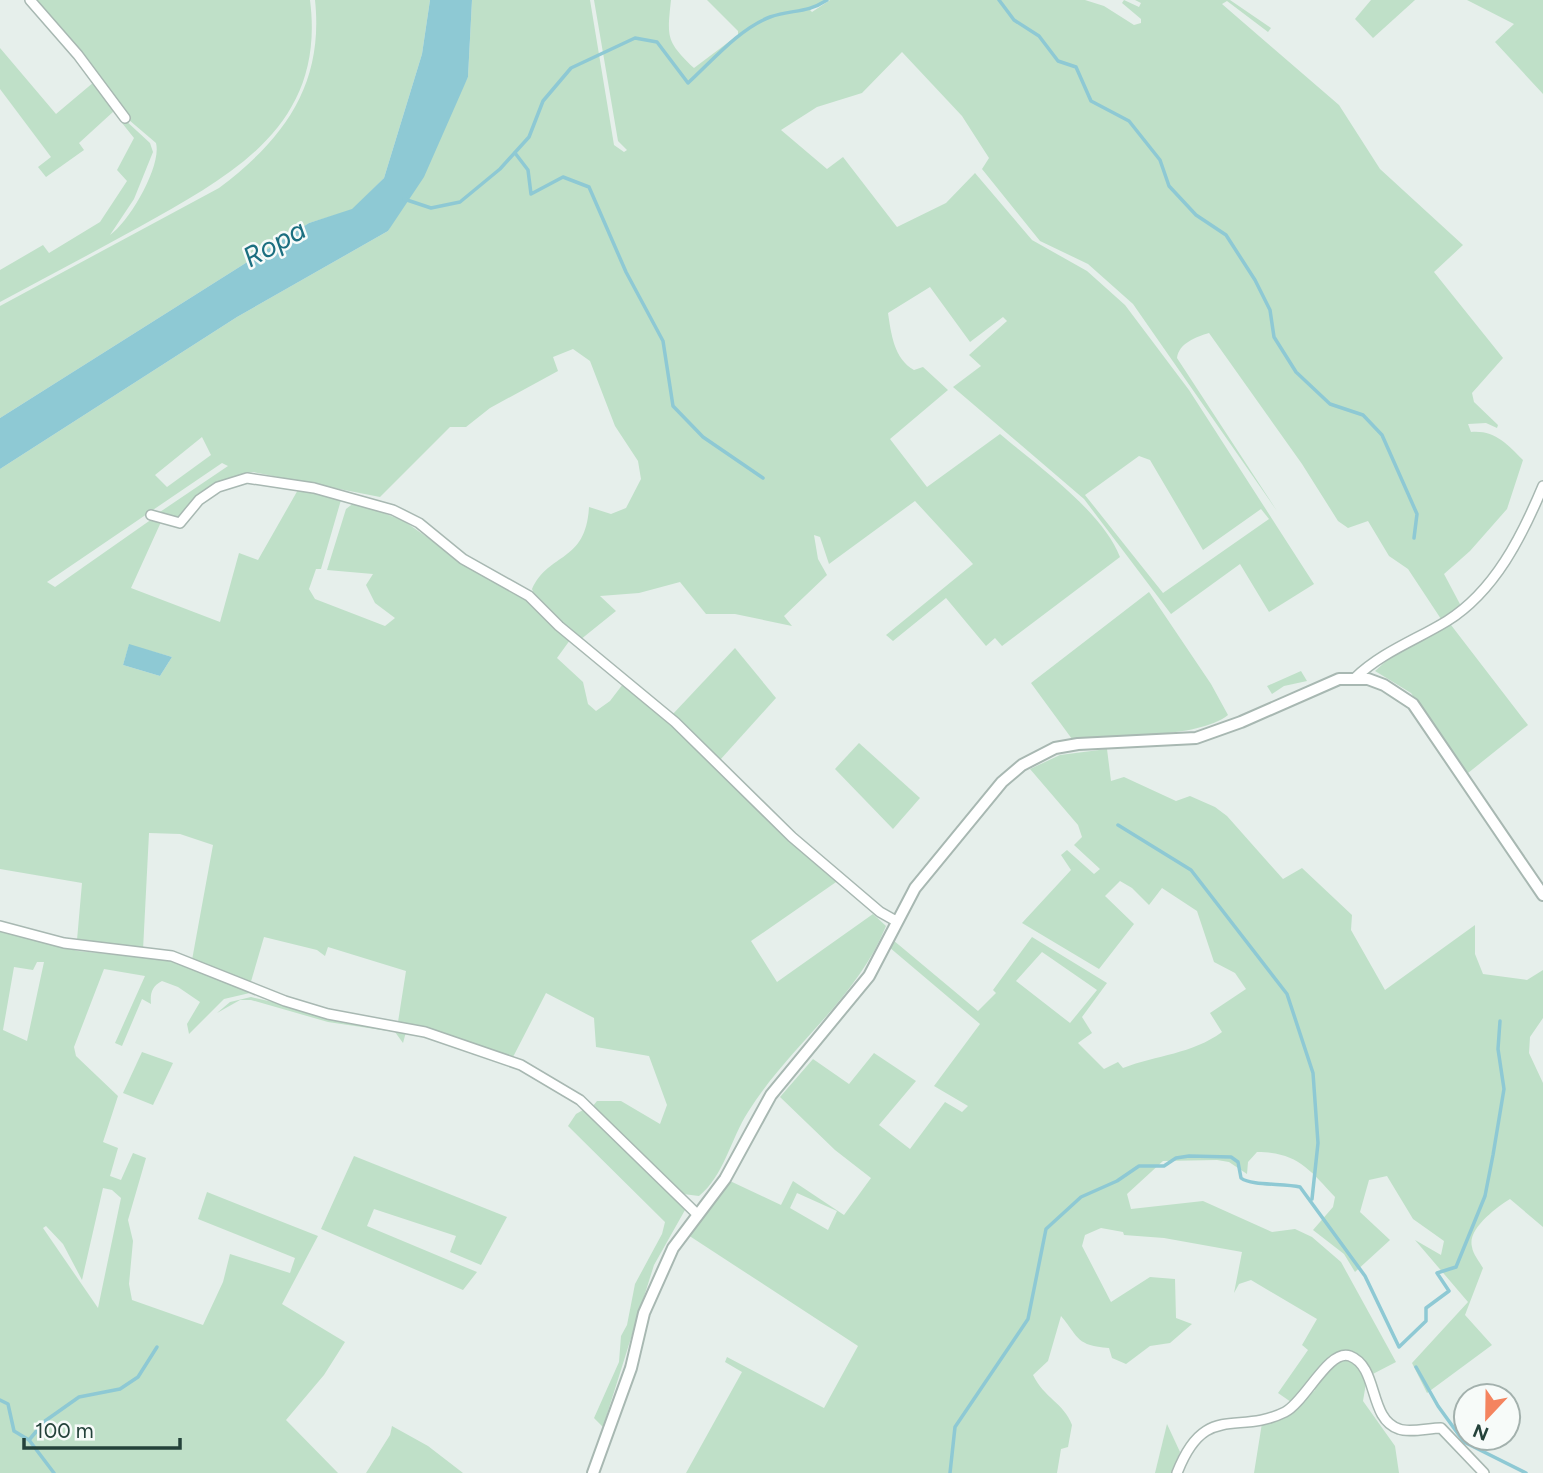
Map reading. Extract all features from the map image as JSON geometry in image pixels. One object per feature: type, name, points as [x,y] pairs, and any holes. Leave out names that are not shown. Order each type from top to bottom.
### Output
[{"type":"street","points":[[30,0],[78,55],[125,118]]},
{"type":"street","points":[[152,514],[180,523],[200,500],[218,487],[247,478],[314,488],[393,510],[419,523],[463,559],[529,596],[559,626],[675,722],[792,837],[880,912],[895,921]]},
{"type":"street","points":[[1355,678],[1387,653],[1446,621],[1476,598],[1507,557],[1528,522],[1543,486]]},
{"type":"street","points":[[593,1473],[631,1368],[644,1313],[673,1248],[725,1179],[771,1095],[869,976],[895,921],[915,888],[991,793],[1022,765],[1055,748],[1078,744],[1196,738],[1241,722],[1339,679],[1355,678],[1384,685],[1413,704],[1543,895]]},
{"type":"street","points":[[0,926],[64,943],[172,956],[261,993],[317,1011],[425,1032],[521,1065],[580,1101],[698,1215]]},
{"type":"street","points":[[1177,1473],[1184,1455],[1197,1439],[1218,1424],[1263,1419],[1285,1412],[1311,1388],[1332,1358],[1345,1355],[1353,1357],[1363,1365],[1388,1423],[1400,1430],[1441,1428],[1484,1473]]},
{"type":"green space","points":[[34,0],[310,0],[311,43],[303,81],[288,113],[266,140],[240,165],[176,206],[0,302],[0,270],[43,245],[49,253],[100,222],[127,181],[117,170],[134,138],[122,123],[124,119],[150,143],[153,152],[134,199],[110,235],[126,218],[142,193],[157,153],[156,143],[129,120]]},
{"type":"green space","points":[[315,0],[430,0],[422,54],[384,178],[352,210],[309,223],[0,418],[0,306],[219,188],[263,150],[295,108],[306,84],[313,58],[316,30]]},
{"type":"green space","points":[[472,0],[590,0],[614,145],[624,152],[627,150],[618,141],[594,0],[671,0],[670,38],[694,68],[738,35],[738,31],[707,0],[825,0],[810,10],[812,12],[830,0],[1085,0],[1104,6],[1134,25],[1141,23],[1141,19],[1122,3],[1124,0],[1139,7],[1141,3],[1135,0],[1230,0],[1271,28],[1268,32],[1227,1],[1222,4],[1339,105],[1380,169],[1463,245],[1434,272],[1503,358],[1472,393],[1474,402],[1498,425],[1497,428],[1486,423],[1468,424],[1471,432],[1494,436],[1523,460],[1507,509],[1470,551],[1444,574],[1461,606],[1441,619],[1408,569],[1389,556],[1368,521],[1348,528],[1338,521],[1302,464],[1209,333],[1194,339],[1181,348],[1177,358],[1277,511],[1133,304],[1088,264],[1040,241],[982,169],[989,158],[962,116],[902,52],[862,93],[817,107],[781,130],[827,169],[843,157],[897,227],[946,203],[975,173],[1032,240],[1087,271],[1125,305],[1189,390],[1314,584],[1269,612],[1240,564],[1171,614],[1084,499],[953,387],[981,366],[969,355],[1007,321],[1003,317],[970,342],[930,287],[888,313],[895,345],[902,359],[914,370],[923,367],[948,390],[890,439],[927,487],[1000,434],[1084,506],[1111,540],[1120,557],[1002,646],[995,638],[986,646],[946,598],[893,641],[886,635],[973,564],[915,501],[829,564],[820,537],[814,535],[818,559],[827,575],[784,616],[792,626],[735,614],[706,614],[680,582],[639,593],[600,596],[616,611],[580,640],[535,597],[532,589],[539,577],[574,548],[581,538],[589,507],[611,514],[626,508],[641,479],[638,461],[615,426],[590,361],[573,349],[553,357],[558,371],[490,408],[466,427],[450,427],[380,497],[253,472],[220,482],[210,488],[192,502],[177,519],[157,514],[228,466],[222,463],[47,582],[55,587],[152,519],[161,522],[131,588],[220,622],[239,553],[258,560],[299,488],[341,500],[321,569],[316,569],[309,589],[315,599],[385,626],[395,618],[375,603],[366,585],[373,574],[327,570],[346,509],[355,502],[404,521],[475,571],[529,599],[570,640],[557,658],[583,682],[588,704],[596,711],[610,701],[623,684],[669,720],[839,880],[751,941],[777,982],[873,914],[886,926],[858,977],[783,1065],[748,1112],[715,1178],[699,1196],[683,1194],[672,1185],[592,1107],[597,1101],[621,1101],[660,1124],[667,1105],[649,1056],[596,1047],[594,1018],[546,993],[513,1057],[398,1022],[406,971],[328,947],[325,956],[317,950],[264,937],[250,985],[192,960],[213,845],[180,834],[149,833],[143,950],[77,940],[82,883],[0,869],[0,469],[237,317],[388,231],[468,77]],"holes":[[[202,437],[211,455],[167,487],[155,475]],[[1139,456],[1150,460],[1203,550],[1261,509],[1269,519],[1163,593],[1085,495]],[[129,645],[172,657],[160,676],[123,665]]]},
{"type":"green space","points":[[1371,0],[1415,0],[1373,38],[1355,19]]},
{"type":"green space","points":[[1467,0],[1543,0],[1543,94],[1495,42],[1514,24]]},
{"type":"green space","points":[[0,48],[56,114],[94,82],[114,111],[79,143],[84,150],[46,177],[38,167],[51,157],[0,89]]},
{"type":"green space","points":[[1149,592],[1211,684],[1228,715],[1214,723],[1176,732],[1072,739],[1031,683]]},
{"type":"green space","points":[[1451,625],[1528,725],[1468,773],[1411,693],[1375,671],[1395,653]]},
{"type":"green space","points":[[735,648],[776,698],[720,760],[672,715]]},
{"type":"green space","points":[[1301,671],[1307,681],[1284,686],[1272,694],[1267,686]]},
{"type":"green space","points":[[859,743],[920,798],[893,829],[835,769]]},
{"type":"green space","points":[[1107,749],[1111,781],[1124,777],[1176,801],[1190,796],[1215,807],[1227,816],[1283,879],[1302,868],[1352,915],[1351,930],[1385,990],[1475,925],[1475,954],[1483,974],[1527,980],[1543,970],[1543,1018],[1530,1037],[1529,1053],[1543,1083],[1543,1227],[1510,1199],[1484,1219],[1474,1233],[1473,1250],[1483,1268],[1465,1315],[1492,1345],[1427,1393],[1412,1363],[1468,1302],[1415,1240],[1441,1255],[1444,1241],[1413,1219],[1387,1176],[1369,1180],[1360,1212],[1390,1240],[1355,1272],[1344,1254],[1313,1230],[1333,1207],[1335,1197],[1301,1164],[1282,1155],[1257,1152],[1248,1162],[1247,1174],[1229,1162],[1217,1160],[1163,1161],[1127,1194],[1131,1209],[1203,1201],[1272,1232],[1295,1229],[1312,1237],[1341,1262],[1396,1362],[1367,1377],[1363,1401],[1395,1446],[1399,1473],[1254,1473],[1262,1423],[1291,1413],[1315,1390],[1304,1388],[1291,1402],[1278,1393],[1308,1350],[1302,1345],[1317,1319],[1251,1280],[1239,1284],[1234,1293],[1242,1252],[1164,1238],[1124,1235],[1123,1232],[1101,1228],[1085,1235],[1082,1246],[1111,1302],[1150,1277],[1175,1279],[1176,1318],[1192,1324],[1170,1343],[1150,1346],[1126,1364],[1112,1358],[1109,1348],[1084,1343],[1061,1316],[1048,1361],[1033,1375],[1064,1411],[1072,1425],[1068,1447],[1061,1449],[1057,1473],[686,1473],[742,1372],[725,1362],[727,1357],[824,1408],[858,1346],[688,1235],[730,1181],[781,1205],[793,1181],[844,1215],[871,1178],[835,1150],[780,1097],[813,1059],[849,1084],[874,1053],[916,1081],[879,1125],[910,1149],[945,1102],[962,1112],[968,1106],[934,1086],[980,1024],[889,947],[893,940],[978,1011],[996,993],[993,990],[1032,937],[1107,983],[1082,1017],[1092,1033],[1078,1043],[1104,1069],[1118,1062],[1123,1068],[1186,1050],[1211,1039],[1222,1032],[1210,1013],[1246,989],[1235,973],[1214,962],[1197,911],[1162,888],[1149,905],[1132,888],[1120,881],[1105,896],[1134,924],[1099,969],[1022,923],[1071,870],[1061,855],[1067,850],[1094,874],[1100,869],[1074,845],[1082,837],[1078,825],[1030,769],[1060,755]],"holes":[[[1042,952],[1097,990],[1070,1023],[1016,981]],[[797,1193],[837,1211],[828,1230],[790,1208]]]},
{"type":"green space","points":[[0,931],[78,951],[173,960],[212,978],[254,992],[224,999],[189,1034],[187,1024],[200,1002],[178,987],[162,981],[152,990],[151,1004],[142,999],[122,1046],[115,1043],[145,976],[104,969],[74,1047],[76,1056],[118,1096],[103,1142],[118,1148],[110,1176],[121,1180],[133,1153],[146,1158],[128,1220],[133,1241],[129,1284],[132,1300],[203,1325],[223,1282],[230,1254],[290,1273],[295,1258],[198,1219],[207,1192],[318,1236],[282,1304],[345,1342],[324,1375],[286,1420],[338,1473],[0,1473]],"holes":[[[37,962],[44,962],[27,1041],[3,1030],[14,967],[33,970]],[[103,1188],[112,1190],[121,1198],[98,1308],[43,1228],[46,1226],[63,1244],[82,1280]]]},
{"type":"green space","points":[[251,997],[406,1032],[403,1043],[395,1032],[328,1022],[251,1000],[240,1000],[217,1013],[230,1002]]},
{"type":"green space","points":[[142,1052],[173,1063],[153,1105],[123,1093]]},
{"type":"green space","points":[[583,1110],[685,1210],[654,1265],[603,1427],[594,1418],[619,1362],[621,1336],[627,1325],[635,1284],[662,1234],[665,1222],[568,1126],[576,1114]]},
{"type":"green space","points":[[354,1156],[507,1217],[481,1265],[450,1252],[456,1236],[374,1209],[367,1226],[477,1272],[463,1290],[321,1229]]},
{"type":"green space","points":[[1167,1424],[1180,1452],[1171,1473],[1155,1473]]},
{"type":"green space","points":[[392,1426],[428,1446],[463,1473],[366,1473],[390,1435]]},
{"type":"water","points":[[430,0],[472,0],[468,77],[424,177],[388,231],[237,317],[0,469],[0,418],[309,223],[352,209],[384,178],[422,54]]},
{"type":"water","points":[[129,644],[172,657],[160,676],[123,665]]},
{"type":"waterway","points":[[404,199],[431,208],[460,202],[500,169],[529,137],[543,101],[571,68],[635,38],[657,42],[688,83],[747,29],[770,17],[806,9],[827,0]]},
{"type":"waterway","points":[[999,0],[1014,20],[1039,36],[1058,61],[1076,67],[1091,101],[1129,121],[1160,160],[1169,186],[1196,215],[1226,235],[1255,280],[1270,310],[1274,337],[1296,372],[1330,404],[1363,415],[1382,435],[1417,514],[1414,538]]},
{"type":"waterway","points":[[515,153],[528,170],[531,194],[563,177],[589,187],[626,272],[663,341],[673,406],[703,437],[763,478]]},
{"type":"waterway","points":[[1118,825],[1191,870],[1287,994],[1313,1073],[1318,1143],[1312,1199]]},
{"type":"waterway","points":[[950,1473],[955,1427],[1028,1319],[1046,1229],[1081,1197],[1117,1181],[1139,1166],[1164,1166],[1176,1158],[1189,1156],[1231,1157],[1238,1162],[1241,1178],[1246,1181],[1300,1187],[1365,1276],[1399,1347],[1426,1321],[1426,1308],[1449,1291],[1437,1273],[1456,1267],[1485,1196],[1504,1089],[1498,1049],[1500,1021]]},
{"type":"waterway","points":[[29,1440],[45,1421],[79,1397],[120,1389],[138,1377],[157,1347]]},
{"type":"waterway","points":[[1416,1367],[1438,1406],[1464,1442],[1526,1473]]},
{"type":"waterway","points":[[0,1400],[8,1404],[14,1431],[29,1440],[54,1473]]},
{"type":"water label","name":"Ropa","points":[[274,243]]}]
